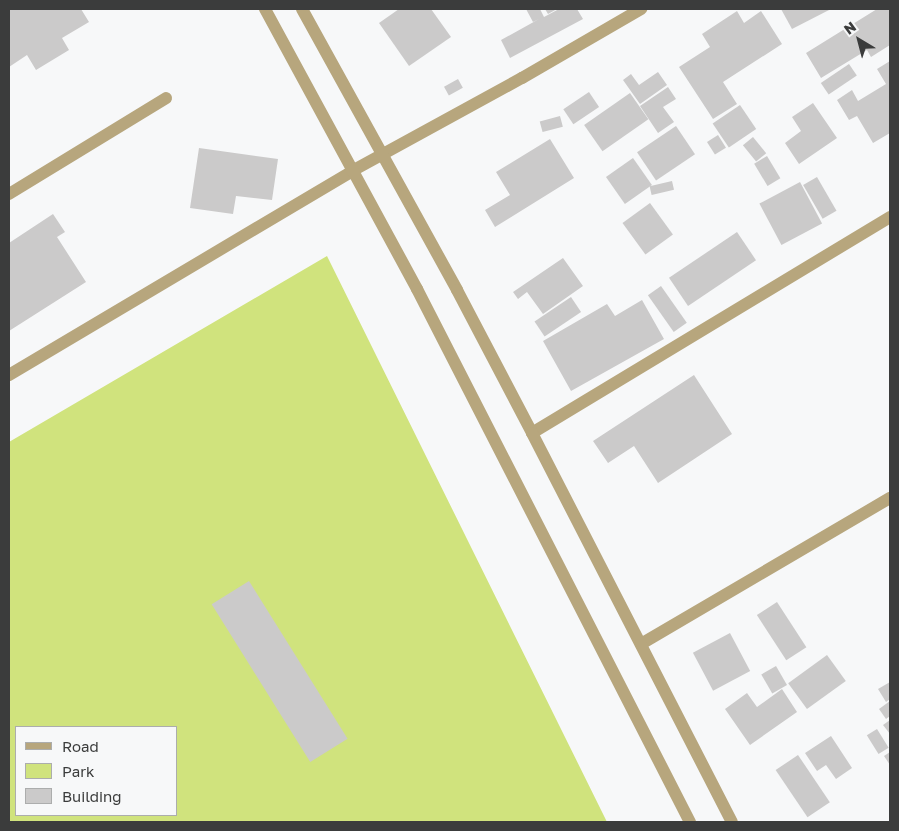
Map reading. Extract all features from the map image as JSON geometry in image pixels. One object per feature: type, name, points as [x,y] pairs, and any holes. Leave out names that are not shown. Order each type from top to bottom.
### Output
[{"type":"street","points":[[265,9],[417,289],[690,822]]},
{"type":"street","points":[[302,9],[532,433],[732,822]]},
{"type":"street","points":[[9,375],[352,171],[522,78],[641,9]]},
{"type":"street","points":[[9,194],[166,98]]},
{"type":"street","points":[[532,433],[890,217]]},
{"type":"street","points":[[641,644],[890,498]]},
{"type":"green space","points":[[327,256],[607,822],[9,822],[9,442]]},
{"type":"building","points":[[9,9],[81,9],[89,22],[62,38],[69,50],[36,70],[27,55],[9,67]]},
{"type":"building","points":[[399,9],[431,9],[451,37],[409,66],[379,23]]},
{"type":"building","points":[[526,9],[540,9],[544,17],[559,9],[577,9],[583,19],[510,58],[501,40],[539,19],[533,22]]},
{"type":"building","points":[[545,9],[557,9],[548,14]]},
{"type":"building","points":[[781,9],[831,9],[792,29]]},
{"type":"building","points":[[877,9],[890,9],[890,45],[871,57],[867,50],[821,78],[806,53]]},
{"type":"building","points":[[737,11],[744,23],[761,11],[782,44],[723,82],[737,104],[713,119],[679,67],[710,47],[702,34]]},
{"type":"building","points":[[890,61],[890,133],[873,143],[857,116],[849,120],[837,100],[852,90],[858,101],[886,84],[877,69]]},
{"type":"building","points":[[849,64],[857,76],[829,95],[821,83]]},
{"type":"building","points":[[658,72],[667,85],[640,104],[623,80],[631,74],[639,85]]},
{"type":"building","points":[[458,79],[463,88],[449,96],[444,87]]},
{"type":"building","points":[[668,87],[676,99],[663,107],[674,122],[658,133],[640,106]]},
{"type":"building","points":[[589,92],[599,107],[573,124],[563,109]]},
{"type":"building","points":[[630,93],[648,119],[602,151],[584,125]]},
{"type":"building","points":[[813,103],[837,138],[799,164],[785,143],[801,131],[792,117]]},
{"type":"building","points":[[740,105],[756,129],[729,147],[713,123]]},
{"type":"building","points":[[560,116],[563,127],[543,132],[540,121]]},
{"type":"building","points":[[676,126],[695,154],[656,180],[637,152]]},
{"type":"building","points":[[718,135],[726,148],[715,155],[707,142]]},
{"type":"building","points":[[753,137],[766,153],[756,162],[743,145]]},
{"type":"building","points":[[550,139],[574,178],[495,227],[485,210],[510,195],[496,172]]},
{"type":"building","points":[[199,148],[278,159],[272,200],[236,196],[233,214],[190,208]]},
{"type":"building","points":[[767,156],[780,178],[768,186],[754,164]]},
{"type":"building","points":[[633,158],[652,185],[625,204],[606,177]]},
{"type":"building","points":[[817,177],[836,211],[823,219],[803,185]]},
{"type":"building","points":[[672,181],[674,190],[652,195],[650,186]]},
{"type":"building","points":[[800,182],[822,223],[781,245],[759,204]]},
{"type":"building","points":[[650,203],[673,235],[645,255],[622,223]]},
{"type":"building","points":[[53,214],[65,232],[57,237],[86,282],[9,331],[9,243]]},
{"type":"building","points":[[737,232],[756,260],[688,306],[669,278]]},
{"type":"building","points":[[563,258],[583,286],[543,314],[527,292],[518,299],[513,292]]},
{"type":"building","points":[[661,286],[687,323],[674,332],[648,295]]},
{"type":"building","points":[[571,297],[581,312],[545,337],[535,322]]},
{"type":"building","points":[[642,300],[664,339],[571,391],[543,341],[607,304],[615,316]]},
{"type":"building","points":[[694,375],[732,434],[658,483],[634,446],[608,463],[593,441]]},
{"type":"building","points":[[249,581],[348,739],[310,762],[212,604]]},
{"type":"building","points":[[777,602],[806,647],[786,660],[757,615]]},
{"type":"building","points":[[730,633],[750,671],[713,691],[693,653]]},
{"type":"building","points":[[827,655],[846,681],[807,709],[788,683]]},
{"type":"building","points":[[776,666],[787,685],[772,694],[761,674]]},
{"type":"building","points":[[890,682],[890,699],[886,702],[878,689]]},
{"type":"building","points":[[782,689],[797,712],[750,745],[725,709],[747,693],[757,707]]},
{"type":"building","points":[[890,701],[890,716],[886,719],[879,709]]},
{"type":"building","points":[[890,720],[890,734],[883,725]]},
{"type":"building","points":[[877,729],[889,748],[878,754],[867,735]]},
{"type":"building","points":[[831,736],[852,768],[836,779],[826,765],[817,771],[805,753]]},
{"type":"building","points":[[890,752],[890,765],[884,756]]},
{"type":"building","points":[[798,755],[830,802],[807,817],[776,770]]}]
